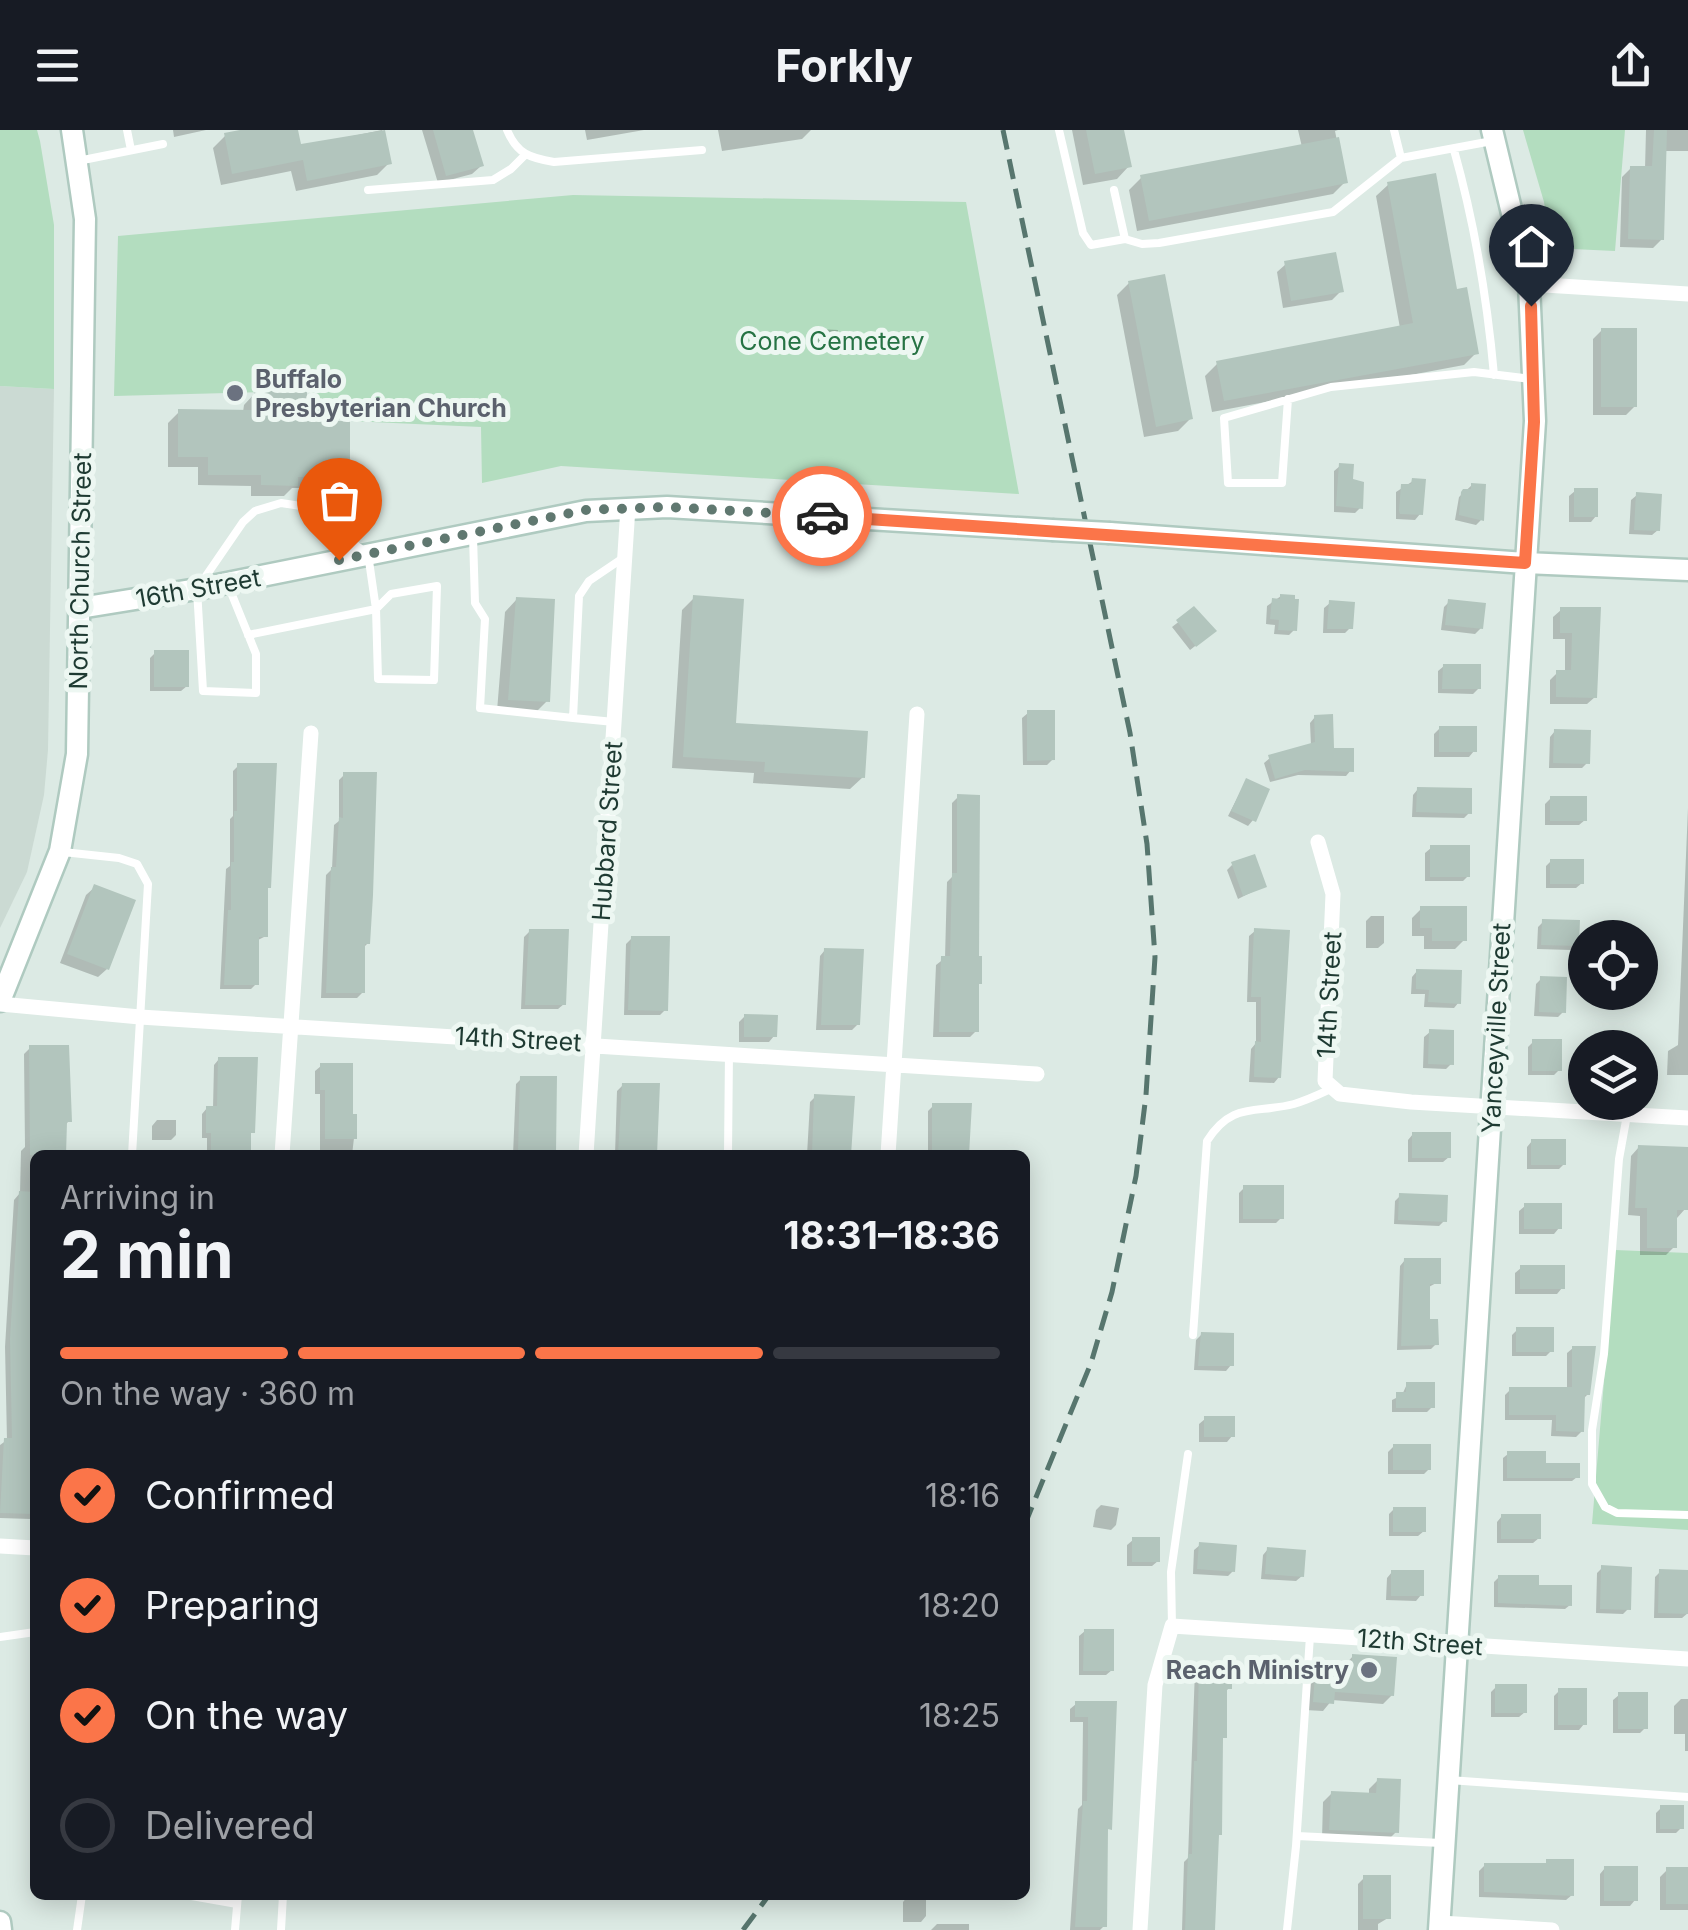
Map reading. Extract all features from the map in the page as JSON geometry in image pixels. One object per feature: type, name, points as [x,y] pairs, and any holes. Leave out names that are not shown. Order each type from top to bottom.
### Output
[{"type":"main road","name":"North Church Street","points":[[0,1002],[60,852],[76,754],[85,237],[72,130]]},
{"type":"main road","name":"Yanceyville Street","points":[[1440,1926],[1534,422],[1529,284],[1494,135]]},
{"type":"main road","name":"16th Street","points":[[80,608],[227,583],[472,531],[586,510],[628,507],[1688,570]]},
{"type":"main road","points":[[0,956],[22,946]]},
{"type":"main road","points":[[0,1922],[1,1930]]},
{"type":"street","points":[[1529,284],[1688,294]]},
{"type":"street","name":"Hubbard Street","points":[[586,1150],[628,507]]},
{"type":"street","points":[[888,1150],[917,714]]},
{"type":"street","points":[[282,1150],[311,733]]},
{"type":"street","name":"14th Street","points":[[1318,842],[1333,894],[1325,1081],[1340,1094],[1568,1111]]},
{"type":"street","name":"14th Street","points":[[0,1002],[140,1017],[1037,1074]]},
{"type":"street","name":"14th Street","points":[[1658,1117],[1688,1118]]},
{"type":"street","points":[[0,1546],[30,1548]]},
{"type":"street","points":[[1140,1930],[1155,1685],[1172,1626]]},
{"type":"street","name":"12th Street","points":[[1172,1626],[1688,1659]]},
{"type":"street","points":[[1440,1926],[1552,1930]]},
{"type":"lane","points":[[127,130],[131,150]]},
{"type":"lane","points":[[507,130],[519,152],[554,162],[702,150]]},
{"type":"lane","points":[[1060,130],[1083,233],[1090,246],[1125,238],[1142,244],[1159,243],[1334,212],[1402,158],[1454,150],[1494,135]]},
{"type":"lane","points":[[1394,130],[1402,158]]},
{"type":"lane","points":[[78,161],[163,144]]},
{"type":"lane","points":[[1454,150],[1486,289],[1494,375]]},
{"type":"lane","points":[[368,190],[493,180],[512,170],[525,155]]},
{"type":"lane","points":[[1114,190],[1125,238]]},
{"type":"lane","points":[[1288,399],[1282,484],[1228,483],[1224,418],[1288,399],[1331,387],[1474,372],[1534,380]]},
{"type":"lane","points":[[227,583],[248,635],[256,654],[256,693],[204,691],[196,589],[243,522],[267,505],[302,506],[368,554],[376,609],[378,679],[434,680],[438,586],[391,594],[376,609],[248,635]]},
{"type":"lane","points":[[472,531],[475,603],[485,619],[480,708],[614,722]]},
{"type":"lane","points":[[574,718],[579,596],[589,581],[624,558]]},
{"type":"lane","points":[[60,852],[120,858],[137,864],[148,884],[132,1150]]},
{"type":"lane","points":[[728,1052],[728,1150]]},
{"type":"lane","points":[[1193,1334],[1207,1141],[1218,1124],[1230,1115],[1291,1104],[1333,1088]]},
{"type":"lane","points":[[1625,1120],[1604,1354],[1592,1430],[1592,1484],[1606,1507],[1617,1513],[1688,1515]]},
{"type":"lane","points":[[1172,1626],[1171,1572],[1188,1454]]},
{"type":"lane","points":[[0,1637],[30,1633]]},
{"type":"lane","points":[[1287,1930],[1310,1634]]},
{"type":"lane","points":[[1449,1780],[1688,1797]]},
{"type":"lane","points":[[1297,1836],[1445,1844]]},
{"type":"lane","points":[[77,1930],[81,1900]]},
{"type":"lane","points":[[235,1930],[237,1900]]},
{"type":"lane","points":[[281,1930],[284,1900]]},
{"type":"shaded area","points":[[0,386],[54,389],[44,795],[27,872],[0,928]]},
{"type":"green space","points":[[0,130],[37,130],[40,141],[54,225],[54,389],[0,386]]},
{"type":"green space","points":[[1523,130],[1625,130],[1615,251],[1551,248],[1544,202]]},
{"type":"green space","name":"Cone Cemetery","points":[[573,195],[966,202],[1019,494],[561,466],[482,483],[481,427],[350,421],[307,391],[114,396],[118,236]]},
{"type":"green space","points":[[1615,1250],[1688,1253],[1688,1530],[1592,1524]]},
{"type":"building","points":[[298,130],[301,144],[385,130],[392,164],[307,181],[303,160],[232,174],[224,133]]},
{"type":"building","points":[[433,130],[473,130],[484,166],[446,176]]},
{"type":"building","points":[[1086,130],[1124,130],[1132,167],[1095,174]]},
{"type":"building","points":[[1654,130],[1667,130],[1664,240],[1628,239],[1630,166],[1652,166]]},
{"type":"building","points":[[1339,137],[1348,183],[1149,221],[1140,175]]},
{"type":"building","points":[[1436,173],[1457,289],[1467,287],[1479,354],[1224,401],[1216,361],[1413,323],[1387,182]]},
{"type":"building","points":[[1336,252],[1344,292],[1291,301],[1284,261]]},
{"type":"building","points":[[1165,274],[1193,419],[1156,427],[1128,281]]},
{"type":"building","points":[[1601,328],[1637,328],[1637,407],[1601,407]]},
{"type":"building","points":[[254,391],[307,391],[307,421],[350,421],[350,477],[298,477],[298,486],[261,485],[261,475],[208,475],[208,457],[178,457],[178,409],[254,410]]},
{"type":"building","points":[[1339,463],[1354,464],[1353,479],[1364,482],[1363,509],[1336,506]]},
{"type":"building","points":[[1412,478],[1426,479],[1423,515],[1399,511],[1401,484],[1411,484]]},
{"type":"building","points":[[1471,483],[1486,484],[1484,521],[1459,515],[1461,492],[1471,489]]},
{"type":"building","points":[[1574,488],[1598,488],[1598,517],[1574,517]]},
{"type":"building","points":[[1636,492],[1662,494],[1660,531],[1634,530]]},
{"type":"building","points":[[1280,594],[1299,599],[1297,631],[1278,630],[1279,620],[1270,619],[1272,598],[1280,599]]},
{"type":"building","points":[[693,595],[744,599],[736,723],[868,731],[865,778],[764,772],[765,762],[683,757]]},
{"type":"building","points":[[516,597],[555,599],[550,702],[508,700]]},
{"type":"building","points":[[1448,599],[1486,603],[1483,629],[1445,625]]},
{"type":"building","points":[[1329,600],[1355,602],[1353,629],[1327,629]]},
{"type":"building","points":[[1194,606],[1217,631],[1196,647],[1176,620]]},
{"type":"building","points":[[1560,607],[1601,607],[1597,698],[1556,697],[1556,670],[1571,670],[1572,633],[1560,633]]},
{"type":"building","points":[[154,650],[189,650],[189,687],[154,687]]},
{"type":"building","points":[[1443,664],[1481,664],[1481,689],[1442,689]]},
{"type":"building","points":[[1027,710],[1055,710],[1055,760],[1027,761]]},
{"type":"building","points":[[1333,714],[1334,748],[1354,748],[1354,772],[1305,770],[1275,779],[1268,755],[1315,742],[1314,715]]},
{"type":"building","points":[[1439,726],[1477,726],[1477,752],[1439,752]]},
{"type":"building","points":[[1554,729],[1591,730],[1590,764],[1553,763]]},
{"type":"building","points":[[237,763],[277,763],[268,937],[259,937],[259,985],[224,985]]},
{"type":"building","points":[[343,772],[377,772],[365,993],[326,993],[331,867],[336,867],[339,817],[343,818]]},
{"type":"building","points":[[1246,778],[1270,789],[1256,822],[1231,811]]},
{"type":"building","points":[[1417,787],[1472,788],[1472,814],[1416,812]]},
{"type":"building","points":[[957,794],[980,795],[979,1032],[939,1032],[941,956],[950,956],[952,873],[957,873]]},
{"type":"building","points":[[1550,796],[1587,796],[1587,821],[1550,821]]},
{"type":"building","points":[[1430,845],[1470,845],[1470,877],[1430,877]]},
{"type":"building","points":[[1255,854],[1267,887],[1243,896],[1231,862]]},
{"type":"building","points":[[1550,859],[1584,859],[1584,884],[1550,884]]},
{"type":"building","points":[[94,884],[136,900],[109,970],[67,954]]},
{"type":"building","points":[[1420,906],[1467,906],[1467,941],[1432,941],[1432,928],[1420,928]]},
{"type":"building","points":[[1542,919],[1580,920],[1568,920],[1568,946],[1541,945]]},
{"type":"building","points":[[1254,928],[1290,930],[1281,1078],[1254,1077],[1255,1041],[1261,1042],[1261,997],[1251,997]]},
{"type":"building","points":[[529,929],[569,929],[566,1005],[525,1005]]},
{"type":"building","points":[[631,936],[670,936],[668,1011],[628,1010]]},
{"type":"building","points":[[824,948],[864,949],[860,1025],[821,1025]]},
{"type":"building","points":[[1416,969],[1462,970],[1461,1004],[1428,1002],[1429,990],[1416,989]]},
{"type":"building","points":[[1540,976],[1567,977],[1566,1013],[1539,1012]]},
{"type":"building","points":[[744,1014],[778,1015],[777,1037],[744,1037]]},
{"type":"building","points":[[1429,1029],[1454,1030],[1454,1065],[1428,1064]]},
{"type":"building","points":[[1532,1039],[1562,1039],[1562,1071],[1532,1071]]},
{"type":"building","points":[[29,1045],[69,1045],[72,1122],[67,1122],[66,1150],[30,1150],[30,1155]]},
{"type":"building","points":[[218,1057],[258,1057],[251,1150],[211,1150],[211,1133],[206,1133],[206,1106],[217,1106]]},
{"type":"building","points":[[320,1063],[353,1063],[357,1139],[325,1139],[325,1090],[320,1090]]},
{"type":"building","points":[[520,1076],[557,1076],[556,1150],[518,1150]]},
{"type":"building","points":[[622,1083],[660,1083],[657,1150],[618,1150]]},
{"type":"building","points":[[814,1094],[855,1096],[851,1150],[812,1150]]},
{"type":"building","points":[[932,1103],[972,1103],[969,1150],[932,1150]]},
{"type":"building","points":[[1412,1132],[1451,1132],[1451,1158],[1412,1158]]},
{"type":"building","points":[[1531,1139],[1566,1139],[1566,1165],[1531,1165]]},
{"type":"building","points":[[1638,1145],[1688,1147],[1688,1210],[1677,1210],[1677,1248],[1647,1248],[1647,1208],[1635,1208]]},
{"type":"building","points":[[1243,1185],[1284,1185],[1284,1219],[1243,1219]]},
{"type":"building","points":[[19,1191],[30,1192],[30,1514],[0,1513],[4,1438],[12,1438],[10,1339]]},
{"type":"building","points":[[1399,1193],[1448,1195],[1447,1222],[1398,1220]]},
{"type":"building","points":[[1524,1203],[1562,1203],[1562,1229],[1524,1229]]},
{"type":"building","points":[[1404,1258],[1441,1258],[1441,1284],[1430,1284],[1430,1319],[1438,1319],[1439,1345],[1401,1346]]},
{"type":"building","points":[[1520,1265],[1565,1265],[1565,1289],[1520,1289]]},
{"type":"building","points":[[1516,1327],[1554,1327],[1554,1352],[1516,1352]]},
{"type":"building","points":[[1201,1332],[1234,1333],[1234,1366],[1198,1366]]},
{"type":"building","points":[[1572,1346],[1596,1346],[1590,1395],[1585,1395],[1584,1432],[1556,1431],[1556,1415],[1509,1415],[1509,1387],[1572,1387]]},
{"type":"building","points":[[1406,1382],[1435,1382],[1435,1408],[1396,1408],[1396,1392],[1406,1392]]},
{"type":"building","points":[[1204,1416],[1235,1416],[1235,1437],[1204,1437]]},
{"type":"building","points":[[1393,1444],[1431,1444],[1431,1470],[1393,1470]]},
{"type":"building","points":[[1507,1451],[1546,1451],[1546,1463],[1580,1463],[1580,1478],[1507,1478]]},
{"type":"building","points":[[1393,1507],[1426,1507],[1426,1532],[1393,1532]]},
{"type":"building","points":[[1501,1514],[1541,1514],[1541,1539],[1501,1539]]},
{"type":"building","points":[[1132,1537],[1160,1537],[1160,1562],[1132,1562]]},
{"type":"building","points":[[1199,1542],[1237,1545],[1235,1572],[1197,1569]]},
{"type":"building","points":[[1267,1547],[1306,1550],[1304,1577],[1265,1574]]},
{"type":"building","points":[[1601,1565],[1632,1567],[1631,1610],[1600,1609]]},
{"type":"building","points":[[1659,1569],[1688,1570],[1688,1614],[1658,1613]]},
{"type":"building","points":[[1391,1570],[1424,1570],[1424,1596],[1391,1596]]},
{"type":"building","points":[[1498,1575],[1539,1575],[1539,1585],[1572,1585],[1572,1606],[1498,1603]]},
{"type":"building","points":[[1084,1629],[1114,1629],[1114,1671],[1083,1671]]},
{"type":"building","points":[[1352,1654],[1397,1657],[1394,1696],[1335,1692],[1334,1704],[1313,1702],[1316,1661],[1352,1664]]},
{"type":"building","points":[[1199,1662],[1232,1662],[1232,1689],[1227,1689],[1227,1738],[1223,1738],[1222,1835],[1215,1930],[1185,1930],[1197,1761]]},
{"type":"building","points":[[1495,1684],[1527,1684],[1527,1713],[1495,1713]]},
{"type":"building","points":[[1558,1688],[1587,1688],[1587,1725],[1558,1725]]},
{"type":"building","points":[[1618,1692],[1648,1692],[1648,1729],[1618,1729]]},
{"type":"building","points":[[1075,1701],[1117,1701],[1112,1830],[1108,1829],[1107,1927],[1075,1927],[1083,1801],[1087,1801],[1088,1717],[1075,1717]]},
{"type":"building","points":[[1377,1778],[1401,1779],[1399,1833],[1329,1830],[1331,1791],[1376,1793]]},
{"type":"building","points":[[1660,1805],[1684,1805],[1684,1829],[1660,1829]]},
{"type":"building","points":[[1546,1859],[1574,1859],[1574,1896],[1484,1892],[1484,1863],[1546,1863]]},
{"type":"building","points":[[1604,1866],[1638,1866],[1638,1901],[1604,1901]]},
{"type":"building","points":[[1666,1867],[1688,1867],[1688,1904],[1666,1904]]},
{"type":"building","points":[[1363,1875],[1391,1875],[1391,1919],[1363,1919]]},
{"type":"railway","points":[[1003,130],[1130,733],[1147,844],[1155,957],[1136,1176],[1112,1292],[1091,1363],[1030,1512]]},
{"type":"railway","points":[[743,1930],[765,1900]]},
{"type":"way so far","points":[[339,560],[586,510],[667,507],[822,516]]},
{"type":"place","name":"Buffalo Presbyterian Church","points":[[235,393]]},
{"type":"place","name":"Reach Ministry","points":[[1369,1670]]},
{"type":"route","points":[[822,516],[1525,563],[1534,422],[1531,306]]}]
